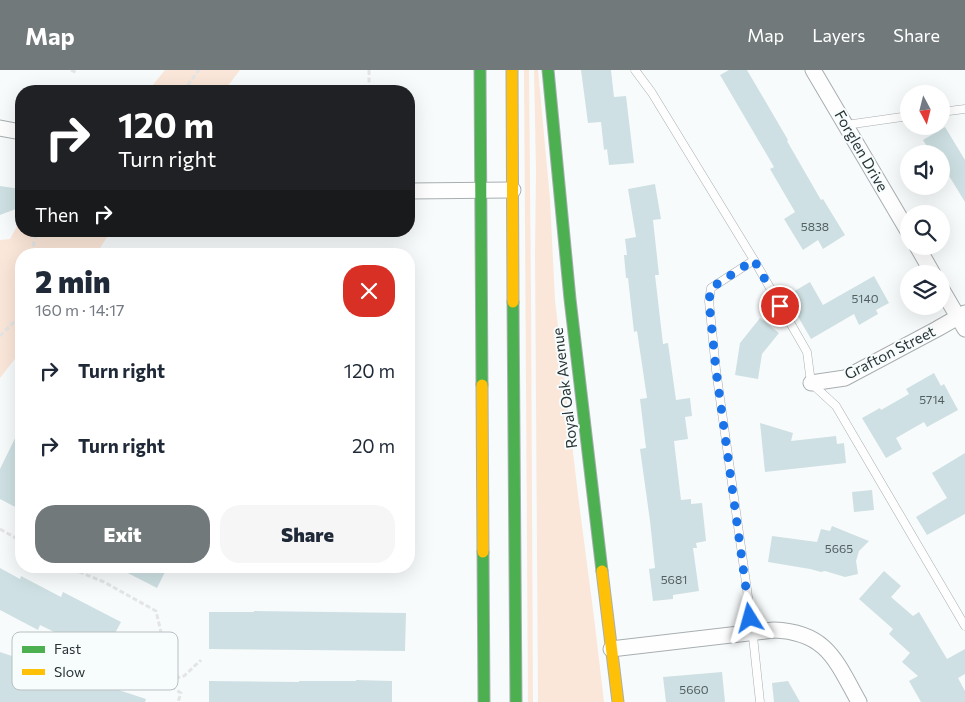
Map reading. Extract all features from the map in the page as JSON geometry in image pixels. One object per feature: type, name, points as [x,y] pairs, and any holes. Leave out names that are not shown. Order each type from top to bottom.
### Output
[{"type":"main road","points":[[480,70],[484,702]]},
{"type":"main road","points":[[512,70],[516,702]]},
{"type":"main road","name":"Royal Oak Avenue","points":[[548,70],[570,299],[618,702]]},
{"type":"street","name":"Forglen Drive","points":[[813,70],[900,218]]},
{"type":"street","points":[[0,128],[15,131]]},
{"type":"street","points":[[415,191],[513,190]]},
{"type":"street","points":[[950,301],[963,319]]},
{"type":"street","name":"Grafton Street","points":[[811,383],[845,378],[963,319]]},
{"type":"street","points":[[612,650],[774,630],[795,632],[818,643],[828,652],[836,662],[859,702]]},
{"type":"lane","points":[[635,70],[652,93],[754,260],[807,352],[811,383],[836,406],[965,626]]},
{"type":"lane","points":[[950,111],[965,109]]},
{"type":"lane","points":[[846,125],[900,117]]},
{"type":"lane","points":[[754,260],[711,288],[709,301],[716,370],[760,702]]},
{"type":"path","points":[[71,70],[77,73]]},
{"type":"path","points":[[188,85],[199,70]]},
{"type":"path","points":[[369,70],[369,85]]},
{"type":"path","points":[[0,336],[15,321]]},
{"type":"path","points":[[0,529],[15,538]]},
{"type":"path","points":[[82,573],[104,582],[156,612],[161,632]]},
{"type":"path","points":[[178,678],[184,676],[201,660]]},
{"type":"path","points":[[176,690],[181,693],[178,702]]},
{"type":"shaded area","points":[[165,70],[240,70],[229,85],[153,85]]},
{"type":"shaded area","points":[[524,70],[529,70],[533,702],[528,702]]},
{"type":"shaded area","points":[[534,70],[538,70],[550,199],[555,300],[604,702],[538,702]]},
{"type":"shaded area","points":[[15,230],[15,237],[107,237],[100,248],[15,248],[15,359],[0,378],[0,240],[10,239]]},
{"type":"building","points":[[581,70],[611,70],[614,97],[626,96],[634,163],[609,165],[607,149],[604,150],[601,122],[588,123]]},
{"type":"building","points":[[729,70],[747,70],[821,200],[823,199],[845,235],[823,249],[818,240],[803,250],[784,219],[795,212],[770,169],[774,167],[720,75]]},
{"type":"building","points":[[931,135],[950,135],[965,160],[965,202],[950,178],[950,145],[926,145],[923,140]]},
{"type":"building","points":[[655,184],[661,219],[653,220],[659,275],[655,275],[663,344],[668,343],[676,400],[690,398],[692,416],[685,417],[688,439],[674,441],[681,500],[691,499],[691,504],[702,503],[706,541],[696,543],[697,548],[693,548],[699,591],[673,595],[673,599],[653,601],[649,569],[655,568],[640,449],[646,448],[640,399],[647,398],[637,331],[634,332],[624,255],[627,255],[625,239],[636,237],[628,189]]},
{"type":"building","points":[[0,186],[15,188],[15,209],[0,215]]},
{"type":"building","points":[[874,276],[889,303],[876,310],[878,314],[859,325],[854,314],[811,339],[786,296],[810,282],[823,305]]},
{"type":"building","points":[[760,318],[779,333],[762,354],[758,379],[735,375],[740,343]]},
{"type":"building","points":[[934,373],[941,386],[944,384],[958,410],[927,427],[924,422],[896,438],[902,449],[886,458],[862,418],[880,408],[881,410],[909,394],[906,389]]},
{"type":"building","points":[[760,423],[793,433],[791,441],[836,436],[837,444],[844,443],[846,463],[765,472]]},
{"type":"building","points":[[15,438],[15,507],[0,499],[0,469]]},
{"type":"building","points":[[965,453],[965,514],[927,535],[916,517],[947,498],[932,473]]},
{"type":"building","points":[[872,490],[874,510],[854,512],[852,492]]},
{"type":"building","points":[[832,526],[869,541],[859,551],[856,561],[858,574],[845,577],[825,571],[821,572],[768,562],[772,536],[817,542],[821,529],[830,531]]},
{"type":"building","points":[[0,568],[20,579],[21,576],[61,597],[63,592],[121,622],[116,632],[54,632],[40,625],[38,630],[0,610]]},
{"type":"building","points":[[884,571],[901,586],[891,597],[913,616],[919,612],[947,659],[965,649],[965,674],[958,678],[965,691],[965,702],[921,702],[909,681],[918,676],[902,662],[910,653],[889,634],[893,629],[859,599]]},
{"type":"building","points":[[128,573],[164,573],[157,588]]},
{"type":"building","points":[[209,612],[406,613],[405,651],[209,649]]},
{"type":"building","points":[[0,652],[12,656],[12,690],[119,690],[146,699],[145,702],[0,702]]},
{"type":"building","points":[[722,672],[725,702],[666,702],[663,677]]},
{"type":"building","points":[[209,681],[299,682],[392,681],[392,702],[209,702]]},
{"type":"building","points":[[788,681],[800,702],[774,702],[772,683]]},
{"type":"traffic: fast","points":[[480,70],[482,385]]},
{"type":"traffic: fast","points":[[548,70],[570,299],[602,571]]},
{"type":"traffic: fast","points":[[513,302],[516,702]]},
{"type":"traffic: fast","points":[[483,552],[484,702]]},
{"type":"traffic: slow","points":[[512,70],[513,302]]},
{"type":"traffic: slow","points":[[482,385],[483,552]]},
{"type":"traffic: slow","points":[[602,571],[618,702]]},
{"type":"route","points":[[750,618],[716,370],[709,301],[711,288],[754,260],[780,306]]}]
